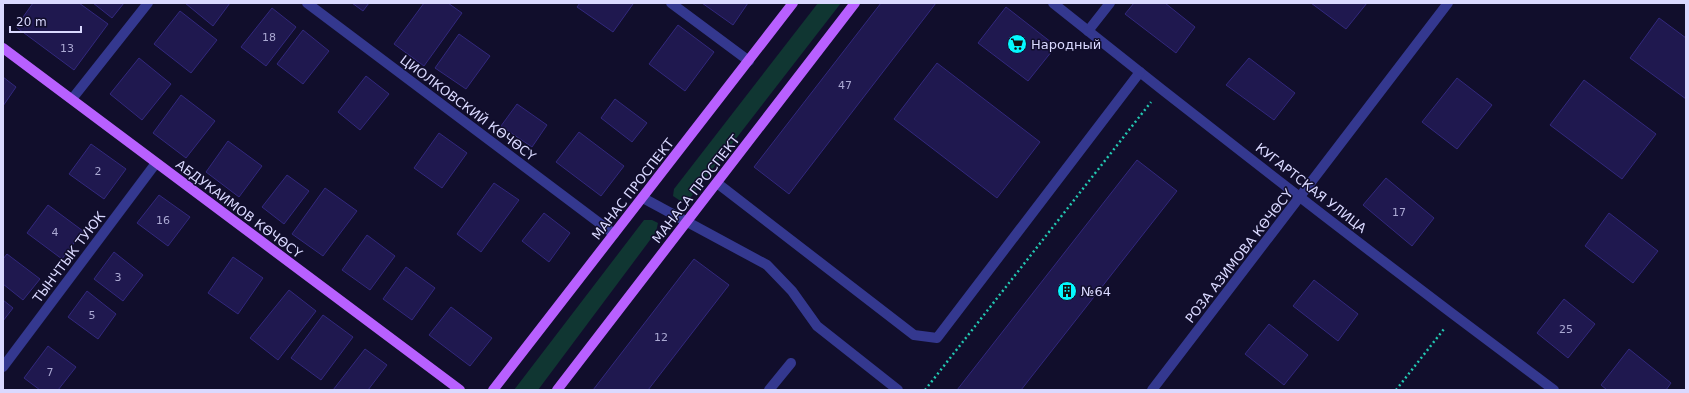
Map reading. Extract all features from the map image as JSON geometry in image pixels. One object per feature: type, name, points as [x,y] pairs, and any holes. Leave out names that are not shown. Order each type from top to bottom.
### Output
[{"type":"main road","name":"МАНАС ПРОСПЕКТ","points":[[493,390],[794,3]]},
{"type":"main road","name":"МАНАСА ПРОСПЕКТ","points":[[557,390],[855,3]]},
{"type":"main road","name":"АБДУКАИМОВ КӨЧӨСҮ","points":[[3,48],[460,390]]},
{"type":"street","points":[[72,99],[148,3]]},
{"type":"street","name":"ЦИОЛКОВСКИЙ КӨЧӨСҮ","points":[[306,3],[614,234]]},
{"type":"street","points":[[671,3],[749,62]]},
{"type":"street","name":"КУГАРТСКАЯ УЛИЦА","points":[[1053,3],[1161,90],[1301,196],[1454,316],[1554,390]]},
{"type":"street","points":[[1088,31],[1110,3]]},
{"type":"street","name":"РОЗА АЗИМОВА КӨЧӨСҮ","points":[[1152,390],[1448,3]]},
{"type":"street","points":[[717,183],[914,335],[937,338],[1140,72]]},
{"type":"street","name":"ТЫНЧТЫК ТУЮК","points":[[3,367],[156,163]]},
{"type":"street","points":[[643,198],[767,266],[792,291],[817,326],[898,390]]},
{"type":"street","points":[[769,390],[791,363]]},
{"type":"path","points":[[925,390],[1161,90]]},
{"type":"path","points":[[1396,390],[1454,316]]},
{"type":"green space","points":[[818,3],[841,3],[687,202],[679,200],[673,196],[674,189]]},
{"type":"green space","points":[[644,220],[652,220],[658,223],[656,232],[538,390],[514,390]]},
{"type":"building","points":[[33,3],[79,3],[108,24],[74,70],[16,27]]},
{"type":"building","points":[[93,3],[124,3],[112,18]]},
{"type":"building","points":[[185,3],[230,3],[213,26]]},
{"type":"building","points":[[352,3],[369,3],[363,11]]},
{"type":"building","points":[[424,3],[448,3],[462,13],[424,66],[394,44]]},
{"type":"building","points":[[580,3],[633,4],[613,32],[577,7]]},
{"type":"building","points":[[702,3],[748,3],[733,25]]},
{"type":"building","points":[[881,3],[936,3],[789,194],[754,167]]},
{"type":"building","points":[[1134,3],[1165,3],[1195,27],[1176,53],[1125,14]]},
{"type":"building","points":[[1311,3],[1367,3],[1346,29]]},
{"type":"building","name":"Народный","points":[[1006,7],[1056,46],[1028,81],[978,43]]},
{"type":"building","points":[[272,8],[296,27],[266,66],[241,47]]},
{"type":"building","points":[[180,11],[217,40],[191,73],[154,44]]},
{"type":"building","points":[[1659,18],[1686,38],[1686,99],[1630,58]]},
{"type":"building","points":[[678,25],[714,52],[685,91],[649,64]]},
{"type":"building","points":[[303,30],[329,51],[303,84],[277,64]]},
{"type":"building","points":[[459,34],[490,56],[466,89],[435,68]]},
{"type":"building","points":[[139,58],[171,84],[142,120],[110,94]]},
{"type":"building","points":[[1249,58],[1295,93],[1274,120],[1226,85]]},
{"type":"building","points":[[937,63],[1040,142],[997,198],[894,119]]},
{"type":"building","points":[[366,76],[389,94],[360,130],[338,112]]},
{"type":"building","points":[[3,77],[16,87],[3,106]]},
{"type":"building","points":[[1457,78],[1492,105],[1457,149],[1422,122]]},
{"type":"building","points":[[1584,80],[1656,134],[1622,179],[1550,125]]},
{"type":"building","points":[[181,95],[215,121],[186,158],[153,133]]},
{"type":"building","points":[[615,99],[647,123],[632,142],[601,118]]},
{"type":"building","points":[[517,104],[547,125],[532,147],[501,126]]},
{"type":"building","points":[[579,132],[624,166],[601,196],[556,162]]},
{"type":"building","points":[[439,133],[467,153],[442,188],[414,168]]},
{"type":"building","points":[[228,141],[262,166],[239,197],[206,172]]},
{"type":"building","points":[[91,144],[126,169],[104,199],[69,174]]},
{"type":"building","name":"№64","points":[[1137,160],[1177,191],[1021,390],[957,390]]},
{"type":"building","points":[[287,175],[309,191],[284,224],[262,207]]},
{"type":"building","points":[[1386,178],[1434,218],[1412,246],[1363,205]]},
{"type":"building","points":[[494,183],[519,200],[481,252],[457,234]]},
{"type":"building","points":[[325,188],[357,211],[323,256],[292,234]]},
{"type":"building","points":[[159,195],[190,217],[168,246],[137,223]]},
{"type":"building","points":[[48,205],[83,231],[62,259],[27,233]]},
{"type":"building","points":[[544,213],[570,233],[549,262],[522,241]]},
{"type":"building","points":[[1609,213],[1658,251],[1633,283],[1585,246]]},
{"type":"building","points":[[367,235],[395,256],[370,290],[342,270]]},
{"type":"building","points":[[114,252],[143,275],[123,301],[94,279]]},
{"type":"building","points":[[7,254],[40,279],[23,300],[3,284],[3,259]]},
{"type":"building","points":[[233,257],[263,278],[238,314],[208,293]]},
{"type":"building","points":[[694,259],[729,285],[648,390],[593,390]]},
{"type":"building","points":[[406,267],[435,288],[412,320],[383,299]]},
{"type":"building","points":[[1314,280],[1358,314],[1338,341],[1293,306]]},
{"type":"building","points":[[289,290],[316,311],[278,360],[250,338]]},
{"type":"building","points":[[87,291],[116,314],[98,339],[68,317]]},
{"type":"building","points":[[1564,299],[1595,324],[1568,358],[1537,333]]},
{"type":"building","points":[[3,300],[13,308],[3,321]]},
{"type":"building","points":[[451,307],[492,338],[470,366],[429,335]]},
{"type":"building","points":[[323,315],[353,337],[321,380],[291,358]]},
{"type":"building","points":[[1269,324],[1308,355],[1284,385],[1245,354]]},
{"type":"building","points":[[48,346],[76,367],[58,390],[40,390],[24,378]]},
{"type":"building","points":[[365,349],[387,365],[368,390],[333,390]]},
{"type":"building","points":[[1629,349],[1671,383],[1666,390],[1607,390],[1601,385]]},
{"type":"place","name":"Народный","points":[[1017,44]]},
{"type":"place","name":"№64","points":[[1067,291]]}]
